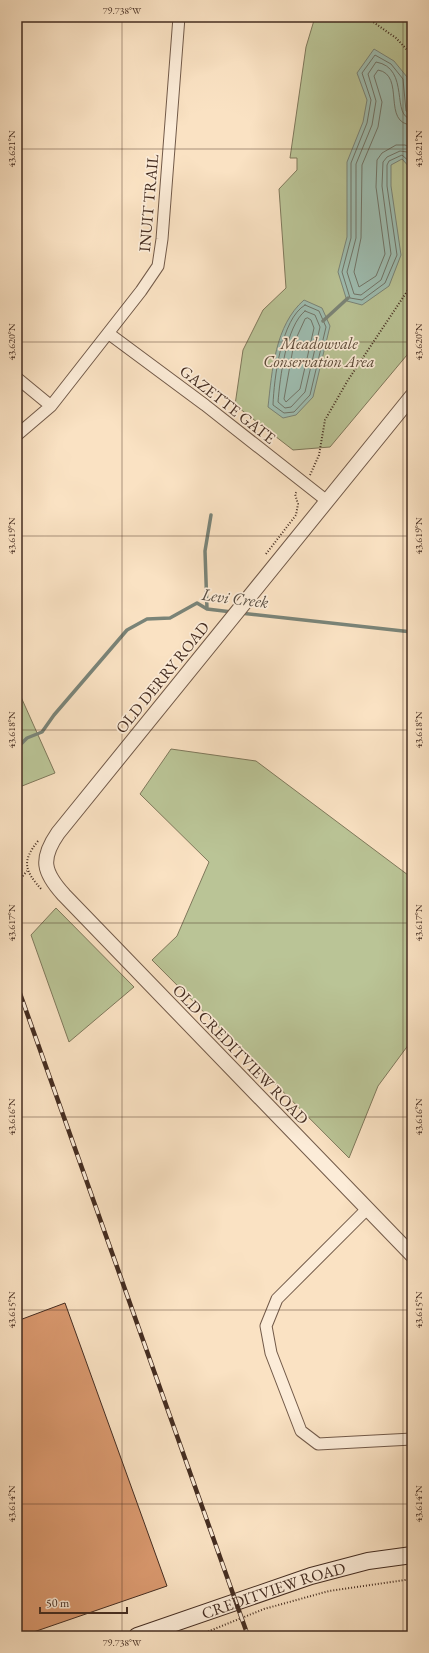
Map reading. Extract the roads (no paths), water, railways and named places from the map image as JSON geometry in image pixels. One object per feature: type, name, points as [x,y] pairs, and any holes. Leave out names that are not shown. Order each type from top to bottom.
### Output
[{"type":"main road","name":"CREDITVIEW ROAD","points":[[137,1636],[311,1576],[368,1562],[412,1555]]},
{"type":"street","name":"INUIT TRAIL","points":[[17,435],[51,406],[158,266],[162,239],[179,17]]},
{"type":"street","name":"GAZETTE GATE","points":[[108,333],[205,405],[327,501]]},
{"type":"street","points":[[17,378],[51,406]]},
{"type":"street","name":"OLD DERRY ROAD","points":[[48,875],[46,856],[50,845],[251,593],[412,396]]},
{"type":"street","name":"OLD CREDITVIEW ROAD","points":[[48,875],[64,895],[412,1255]]},
{"type":"street","points":[[367,1208],[277,1298],[266,1326],[271,1353],[301,1431],[318,1444],[412,1439]]},
{"type":"water","points":[[374,49],[394,61],[407,77],[410,113],[412,114],[412,170],[402,159],[391,165],[391,186],[401,255],[389,286],[362,305],[347,301],[338,272],[347,237],[347,162],[363,122],[367,100],[357,73]]},
{"type":"water","points":[[304,300],[322,308],[330,326],[313,397],[296,415],[283,418],[268,407],[271,379],[281,335],[294,310]]},
{"type":"waterway","points":[[323,321],[348,298]]},
{"type":"waterway","points":[[207,609],[205,551],[211,515]]},
{"type":"waterway","name":"Levi Creek","points":[[17,748],[27,738],[42,732],[54,715],[127,630],[147,619],[170,618],[197,603],[207,609],[232,612]]},
{"type":"waterway","name":"Levi Creek","points":[[240,613],[412,632]]},
{"type":"railway","points":[[17,985],[248,1636]]},
{"type":"park label","name":"Meadowvale Conservation Area","points":[[319,352]]}]
